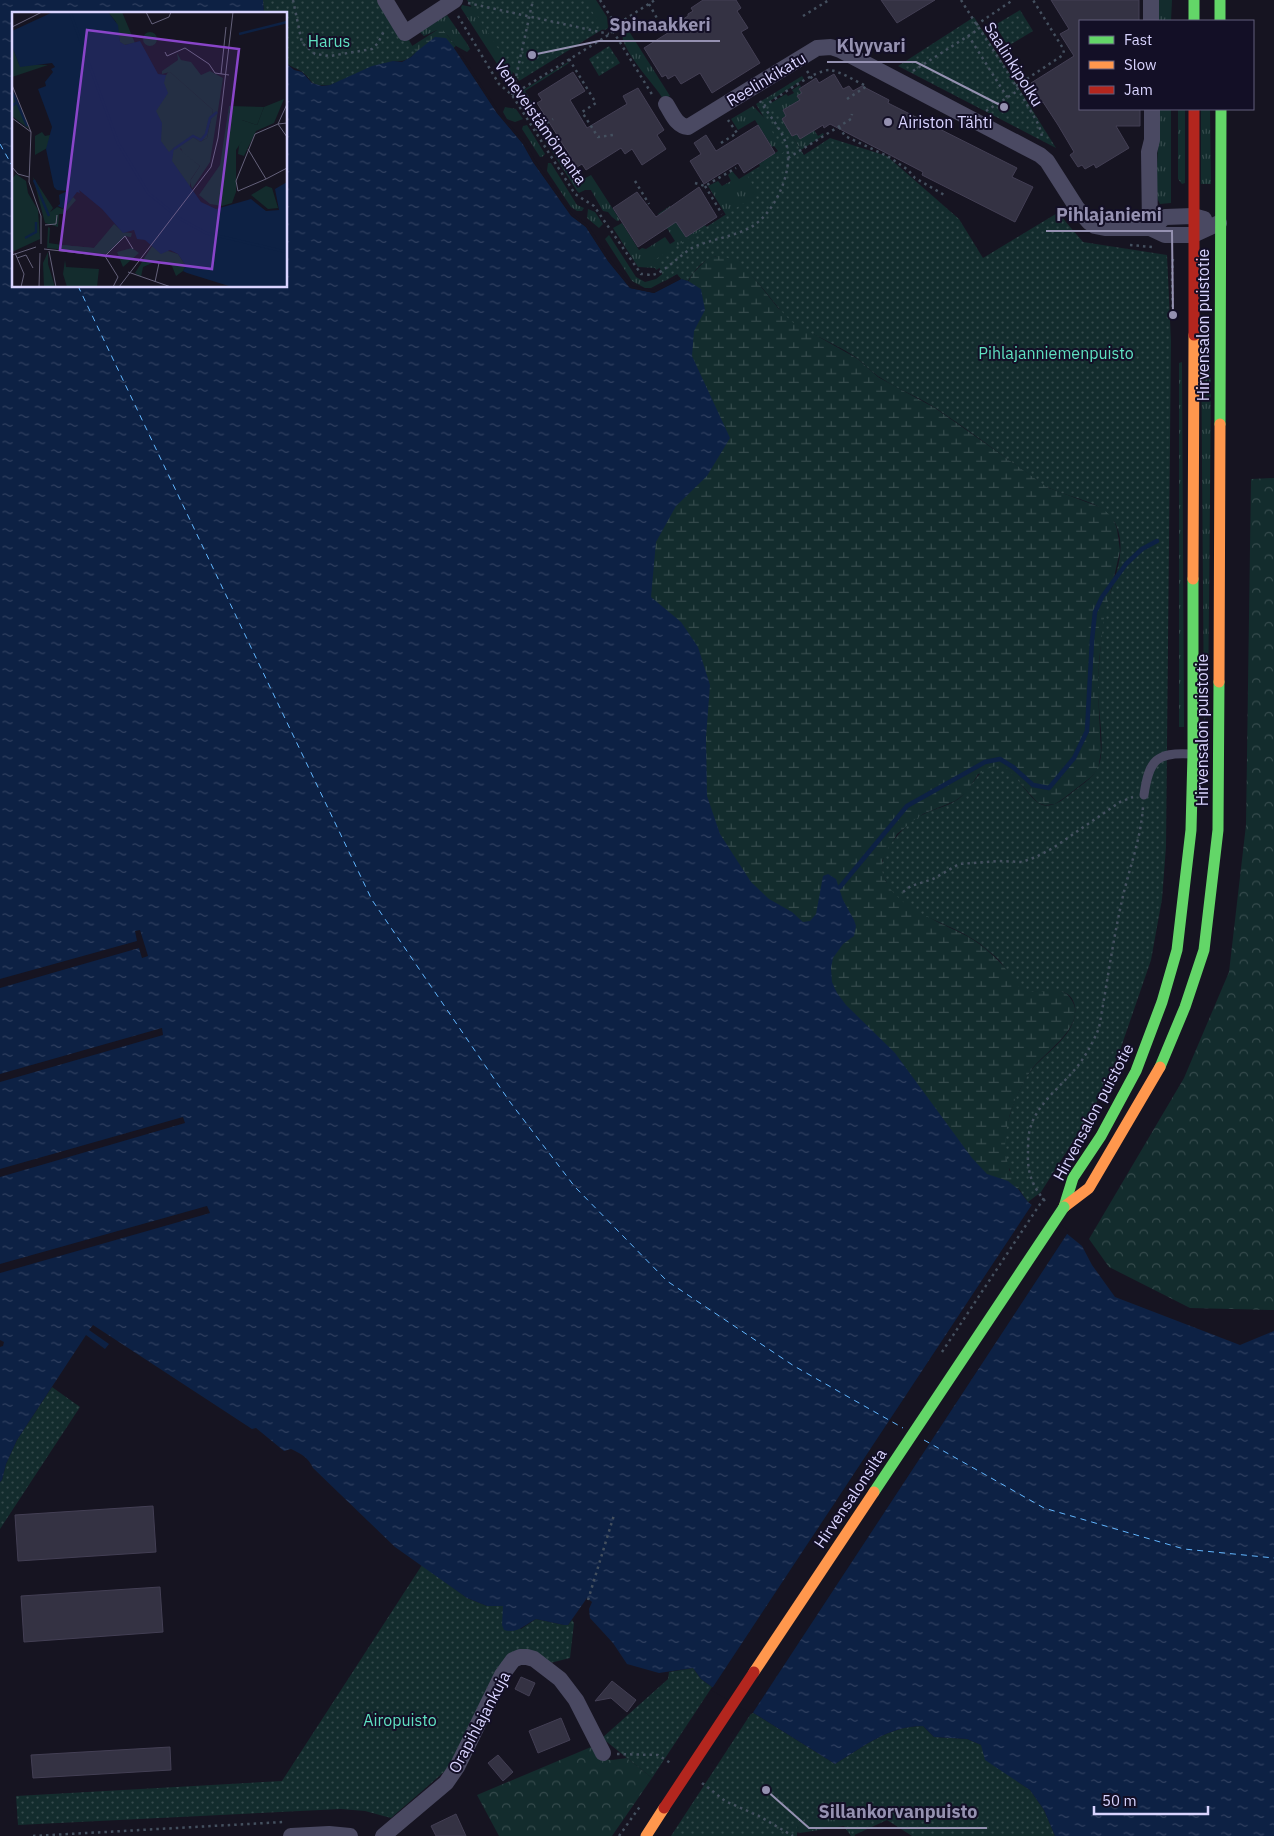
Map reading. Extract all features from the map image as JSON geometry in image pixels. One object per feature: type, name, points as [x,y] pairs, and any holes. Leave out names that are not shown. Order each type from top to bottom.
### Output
[{"type":"main road","points":[[1194,0],[1194,20]]},
{"type":"main road","points":[[1220,0],[1220,20]]},
{"type":"main road","name":"Hirvensalon puistotie","points":[[1064,1207],[1089,1188],[1158,1074],[1185,1007],[1204,950],[1212,893],[1218,830],[1206,754],[1193,235],[1194,110]]},
{"type":"main road","name":"Hirvensalon puistotie","points":[[1064,1207],[1073,1178],[1101,1136],[1136,1071],[1162,1002],[1177,950],[1191,830],[1206,754],[1221,110]]},
{"type":"main road","name":"Hirvensalonsilta","points":[[646,1836],[1064,1207]]},
{"type":"street","points":[[384,0],[404,33],[457,2]]},
{"type":"street","points":[[1151,0],[1152,20]]},
{"type":"street","name":"Reelinkikatu","points":[[666,104],[678,124],[688,127],[817,48],[831,47],[864,62],[1040,155],[1077,208],[1095,226],[1105,228],[1150,228],[1165,235],[1193,235],[1219,223]]},
{"type":"street","points":[[1150,228],[1149,152],[1152,140],[1152,110]]},
{"type":"street","name":"Reelinkikatu","points":[[1150,228],[1164,217],[1193,216],[1219,223]]},
{"type":"street","name":"Orapihlajankuja","points":[[383,1836],[446,1783],[456,1767],[502,1675],[513,1660],[520,1657],[534,1659],[560,1679],[576,1700],[603,1753]]},
{"type":"street","points":[[291,1830],[350,1836]]},
{"type":"lane","points":[[1144,795],[1146,778],[1152,764],[1165,755],[1173,753],[1206,754]]},
{"type":"path","points":[[293,0],[302,43],[311,52],[322,56],[340,55],[372,49],[378,43],[388,22],[394,16]]},
{"type":"path","points":[[512,95],[533,0]]},
{"type":"path","points":[[600,0],[616,25]]},
{"type":"path","points":[[512,95],[610,34],[614,31],[616,25],[655,0]]},
{"type":"path","points":[[803,16],[829,0]]},
{"type":"path","name":"Saalinkipolku","points":[[961,0],[1019,90],[1041,131],[1043,142]]},
{"type":"path","points":[[976,25],[1013,0]]},
{"type":"path","points":[[1016,86],[1063,55],[1064,50],[1032,0]]},
{"type":"path","points":[[457,2],[610,34]]},
{"type":"path","name":"Veneveistämönranta","points":[[457,2],[499,84],[512,95],[575,194],[594,206],[641,274],[651,275],[658,272],[694,247],[751,227],[768,213],[778,196],[786,174],[788,158],[784,139],[759,98]]},
{"type":"path","points":[[649,4],[658,20]]},
{"type":"path","points":[[908,74],[979,28]]},
{"type":"path","points":[[614,31],[656,102],[666,104]]},
{"type":"path","points":[[968,35],[1007,97]]},
{"type":"path","points":[[569,59],[596,103],[582,112],[598,137],[613,135]]},
{"type":"path","points":[[811,66],[806,70],[813,80]]},
{"type":"path","points":[[764,106],[810,77],[820,72],[831,70],[866,87],[847,99]]},
{"type":"path","points":[[982,113],[1019,90]]},
{"type":"path","points":[[788,158],[851,120],[852,114]]},
{"type":"path","points":[[720,123],[728,118],[737,133],[721,143]]},
{"type":"path","points":[[535,130],[553,119]]},
{"type":"path","points":[[839,127],[845,136],[889,157],[908,170],[915,178],[946,196]]},
{"type":"path","points":[[705,186],[736,168]]},
{"type":"path","points":[[635,181],[649,204]]},
{"type":"path","points":[[695,183],[705,186],[722,214]]},
{"type":"path","points":[[1128,245],[1155,247]]},
{"type":"path","points":[[903,892],[911,886],[933,879],[959,864],[999,860],[1022,862],[1036,857],[1053,848],[1120,802],[1144,795],[1140,836],[1122,898],[1098,1028],[1091,1047],[1076,1068],[1048,1097],[1036,1115],[1030,1129],[1027,1164],[1030,1179],[1034,1188],[1047,1203]]},
{"type":"path","points":[[588,1600],[614,1515]]},
{"type":"path","points":[[725,1801],[759,1816],[793,1836]]},
{"type":"path","points":[[619,1836],[642,1804]]},
{"type":"path","points":[[33,1836],[281,1822],[291,1830]]},
{"type":"green space","name":"Harus","points":[[263,0],[385,0],[416,52],[406,60],[393,61],[330,85],[318,85],[301,71],[288,64],[288,12],[264,12]]},
{"type":"green space","points":[[467,0],[585,0],[603,29],[519,81]]},
{"type":"green space","points":[[536,0],[596,0],[607,17],[608,28],[605,30],[547,17]]},
{"type":"green space","points":[[1159,0],[1172,0],[1171,20],[1159,20]]},
{"type":"green space","points":[[462,5],[511,15],[522,32],[510,84],[461,8]]},
{"type":"green space","points":[[1020,10],[1033,31],[1008,46],[995,25]]},
{"type":"green space","points":[[447,15],[470,49],[467,52],[456,46],[447,35],[437,30],[424,36],[419,31]]},
{"type":"green space","points":[[974,17],[1056,148],[898,66]]},
{"type":"green space","points":[[625,25],[670,96],[664,100],[626,48],[623,38]]},
{"type":"green space","points":[[442,29],[456,46],[454,48],[459,54],[395,53],[409,48],[437,30]]},
{"type":"green space","points":[[609,46],[620,63],[599,76],[589,59]]},
{"type":"green space","points":[[568,62],[525,91],[545,123],[536,127],[519,99],[520,92]]},
{"type":"green space","points":[[802,76],[804,79],[770,101],[768,97]]},
{"type":"green space","points":[[800,85],[799,89],[802,93],[797,96],[800,100],[783,110],[786,116],[782,119],[791,135],[771,103],[786,94],[788,96],[794,93],[792,90]]},
{"type":"green space","name":"Pihlajanniemenpuisto","points":[[768,97],[804,155],[830,138],[887,156],[959,219],[983,258],[1059,212],[1083,242],[1167,255],[1171,341],[1166,847],[1162,899],[1151,960],[1118,1056],[1093,1110],[1041,1192],[1028,1202],[1019,1189],[1008,1165],[1005,1141],[1007,1128],[1015,1100],[1028,1074],[1061,1041],[1072,1025],[1075,1007],[1072,999],[1062,992],[1033,992],[1022,989],[999,960],[979,943],[911,908],[901,900],[887,883],[882,867],[886,852],[891,844],[909,824],[922,815],[957,800],[980,773],[986,770],[1003,765],[1036,802],[1048,806],[1056,804],[1066,797],[1096,771],[1101,751],[1098,691],[1100,654],[1104,618],[1120,555],[1118,530],[1112,518],[1099,507],[1044,485],[937,409],[878,376],[851,354],[794,323],[755,279],[729,258],[716,256],[702,263],[688,281],[681,279],[677,274],[665,281],[656,259],[758,194],[747,175],[784,152],[756,104]]},
{"type":"green space","points":[[753,106],[767,121],[783,145],[784,155],[770,206],[656,270],[655,268],[638,267],[613,228],[622,223],[639,250],[642,248],[646,249],[665,237],[670,244],[675,241],[658,214],[670,206],[685,229],[682,231],[686,237],[726,215],[708,186],[718,181],[722,186],[731,181],[728,175],[732,171],[739,179],[760,166],[759,164],[778,151],[774,146],[772,147],[755,120],[738,130],[731,119]]},
{"type":"green space","points":[[505,107],[516,109],[523,119],[515,122],[507,119],[503,112]]},
{"type":"green space","points":[[1159,110],[1171,110],[1171,203],[1160,204],[1156,196]]},
{"type":"green space","points":[[1178,110],[1185,110],[1185,183],[1182,184],[1178,179]]},
{"type":"green space","points":[[1201,110],[1210,110],[1211,184],[1201,184]]},
{"type":"green space","points":[[527,125],[545,154],[542,157],[540,157],[522,129],[523,126]]},
{"type":"green space","points":[[547,125],[582,180],[591,175],[620,220],[617,221],[608,212],[603,211],[591,190],[579,193],[577,191],[539,131]]},
{"type":"green space","points":[[814,130],[818,136],[823,133],[824,135],[801,150],[792,136],[797,134],[800,138]]},
{"type":"green space","points":[[548,163],[551,163],[577,205],[584,208],[582,211],[577,211],[571,207],[547,171]]},
{"type":"green space","points":[[588,209],[595,212],[603,224],[599,228],[587,218]]},
{"type":"green space","points":[[609,235],[636,277],[645,282],[656,279],[683,258],[677,274],[651,288],[645,288],[632,281],[605,239]]},
{"type":"green space","points":[[723,255],[730,257],[745,267],[778,308],[812,333],[858,359],[878,377],[935,408],[1049,488],[1105,509],[1113,518],[1117,529],[1120,551],[1105,616],[1099,660],[1098,691],[1101,752],[1098,769],[1091,777],[1064,798],[1055,804],[1045,805],[1038,803],[1008,770],[978,774],[967,792],[955,801],[923,814],[897,834],[882,861],[886,882],[922,912],[982,946],[1008,971],[1022,988],[1034,991],[1061,991],[1071,999],[1075,1009],[1074,1019],[1070,1028],[1025,1079],[1010,1114],[1008,1133],[1009,1170],[1019,1190],[1012,1200],[815,1068],[566,512],[693,273],[708,258]]},
{"type":"green space","points":[[1201,334],[1206,334],[1211,382],[1208,713],[1204,721]]},
{"type":"green space","points":[[1182,362],[1184,727],[1179,727],[1179,363]]},
{"type":"green space","points":[[1274,478],[1274,1310],[1190,1308],[1109,1267],[1089,1239],[1184,1078],[1229,972],[1246,825],[1251,479]]},
{"type":"green space","points":[[52,1387],[80,1407],[0,1529],[0,1482],[6,1464],[17,1440]]},
{"type":"green space","name":"Airopuisto","points":[[422,1565],[467,1598],[487,1606],[503,1606],[503,1615],[521,1629],[536,1619],[564,1625],[568,1625],[572,1620],[574,1623],[570,1658],[550,1663],[527,1651],[514,1651],[501,1666],[452,1765],[391,1818],[365,1811],[341,1809],[18,1825],[16,1796],[282,1781]]},
{"type":"green space","points":[[693,1668],[701,1679],[712,1687],[652,1778],[602,1738],[668,1679],[669,1672]]},
{"type":"green space","points":[[752,1712],[835,1764],[876,1739],[910,1727],[923,1726],[934,1737],[967,1739],[981,1745],[1018,1782],[1030,1790],[1044,1810],[1055,1836],[912,1836],[887,1820],[852,1836],[843,1820],[826,1816],[797,1821],[797,1836],[671,1836]]},
{"type":"green space","points":[[591,1747],[598,1759],[627,1758],[652,1778],[612,1836],[499,1836],[477,1795]]},
{"type":"green space","points":[[723,1757],[846,1815],[855,1836],[851,1836],[844,1826],[800,1833],[792,1831]]},
{"type":"water","points":[[0,0],[263,0],[264,12],[12,12],[12,288],[288,288],[288,65],[294,70],[302,72],[312,83],[322,86],[330,85],[372,66],[393,61],[402,62],[435,37],[446,38],[459,54],[497,113],[523,144],[533,162],[571,216],[586,227],[608,261],[630,288],[654,293],[681,279],[701,289],[705,310],[694,331],[692,356],[730,438],[707,476],[676,506],[656,542],[651,597],[681,622],[698,647],[710,685],[706,737],[707,796],[720,834],[751,882],[769,899],[792,912],[803,922],[810,921],[816,914],[823,876],[828,874],[836,879],[843,900],[856,926],[854,936],[843,944],[833,958],[831,968],[832,982],[837,993],[846,1005],[895,1053],[972,1158],[987,1174],[1008,1181],[1019,1190],[1028,1202],[1082,1246],[1092,1265],[1115,1297],[1240,1345],[1274,1331],[1274,1836],[1055,1836],[1044,1810],[1030,1790],[985,1760],[981,1745],[967,1739],[934,1737],[923,1726],[910,1727],[876,1739],[835,1764],[712,1687],[701,1679],[693,1668],[659,1673],[627,1664],[613,1643],[590,1618],[589,1609],[592,1602],[587,1598],[568,1625],[536,1619],[517,1630],[504,1630],[502,1625],[503,1606],[487,1606],[467,1598],[395,1547],[313,1468],[304,1456],[291,1449],[284,1451],[256,1428],[252,1429],[93,1325],[89,1330],[109,1344],[105,1349],[86,1335],[17,1440],[0,1482],[0,1347],[3,1346],[4,1342],[0,1340]]},
{"type":"pier","points":[[456,46],[499,112],[525,142],[535,160],[573,214],[588,225],[610,259],[632,286],[653,290],[679,277],[681,279],[654,293],[630,288],[608,261],[586,227],[572,216],[533,162],[523,144],[497,113],[454,48]]},
{"type":"pier","points":[[140,930],[148,956],[142,958],[139,948],[0,988],[0,979],[137,941],[135,931]]},
{"type":"pier","points":[[162,1028],[163,1035],[0,1082],[0,1074]]},
{"type":"pier","points":[[183,1117],[185,1123],[0,1177],[0,1169]]},
{"type":"pier","points":[[1033,1203],[1069,1231],[752,1714],[711,1690]]},
{"type":"pier","points":[[207,1206],[210,1213],[0,1273],[0,1264]]},
{"type":"building","points":[[703,0],[736,0],[741,8],[737,11],[748,28],[741,32],[760,63],[712,93],[700,73],[681,84],[675,75],[668,79],[666,75],[662,77],[644,48],[671,31],[669,28],[688,16],[693,11],[691,8]]},
{"type":"building","points":[[881,0],[935,0],[897,23]]},
{"type":"building","points":[[1051,0],[1139,0],[1139,20],[1079,20],[1079,110],[1140,110],[1140,126],[1116,126],[1129,148],[1096,168],[1094,164],[1085,169],[1082,165],[1078,167],[1070,155],[1074,152],[1058,125],[1043,102],[1039,105],[1032,92],[1035,90],[1031,83],[1074,56],[1060,34],[1069,29]]},
{"type":"building","points":[[573,72],[585,91],[570,100],[587,128],[627,104],[623,96],[638,88],[664,130],[657,135],[666,149],[642,165],[632,149],[625,154],[621,148],[586,170],[582,164],[577,167],[537,103],[542,100],[538,94]]},
{"type":"building","points":[[834,74],[843,89],[849,86],[853,91],[862,86],[889,100],[888,103],[1017,168],[1012,177],[1033,187],[1015,222],[922,175],[923,172],[830,124],[824,128],[823,125],[800,139],[797,134],[792,136],[782,119],[786,116],[783,110],[800,100],[797,96],[802,93],[799,89],[816,78],[819,83]]},
{"type":"building","points":[[758,125],[775,153],[744,173],[738,163],[704,184],[690,161],[701,154],[694,143],[706,135],[716,151]]},
{"type":"building","points":[[699,187],[717,217],[686,237],[676,222],[638,247],[613,208],[637,192],[656,217]]},
{"type":"building","points":[[153,1506],[156,1552],[18,1561],[15,1515]]},
{"type":"building","points":[[160,1587],[163,1632],[24,1642],[21,1596]]},
{"type":"building","points":[[521,1677],[535,1683],[529,1696],[515,1689]]},
{"type":"building","points":[[612,1681],[636,1700],[627,1712],[611,1698],[595,1701]]},
{"type":"building","points":[[561,1718],[570,1740],[538,1753],[529,1731]]},
{"type":"building","points":[[170,1747],[171,1770],[33,1778],[31,1755]]},
{"type":"building","points":[[498,1755],[513,1772],[503,1781],[488,1763]]},
{"type":"building","points":[[456,1814],[466,1836],[436,1836],[431,1826]]},
{"type":"waterway","points":[[840,887],[907,806],[985,762],[1000,759],[1013,767],[1033,785],[1049,788],[1074,758],[1087,731],[1095,612],[1102,597],[1126,564],[1142,549],[1157,541]]},
{"type":"ferry route","points":[[0,144],[12,165]]},
{"type":"ferry route","points":[[79,288],[372,900],[510,1102],[575,1187],[667,1281],[794,1366],[903,1428]]},
{"type":"ferry route","points":[[924,1440],[1044,1508],[1184,1549],[1274,1558]]},
{"type":"traffic: fast","points":[[1194,0],[1194,20]]},
{"type":"traffic: fast","points":[[1220,0],[1220,20]]},
{"type":"traffic: fast","points":[[1220,424],[1221,110]]},
{"type":"traffic: fast","points":[[1064,1207],[1073,1178],[1101,1136],[1136,1071],[1162,1002],[1177,950],[1191,830],[1193,579]]},
{"type":"traffic: fast","points":[[1160,1067],[1185,1007],[1204,950],[1218,830],[1219,682]]},
{"type":"traffic: fast","points":[[874,1492],[1064,1207]]},
{"type":"traffic: slow","points":[[1193,579],[1194,335]]},
{"type":"traffic: slow","points":[[1219,682],[1220,424]]},
{"type":"traffic: slow","points":[[1064,1207],[1089,1188],[1160,1067]]},
{"type":"traffic: slow","points":[[754,1672],[874,1492]]},
{"type":"traffic: slow","points":[[646,1836],[664,1808]]},
{"type":"traffic: jam","points":[[1194,110],[1194,335]]},
{"type":"traffic: jam","points":[[664,1808],[754,1672]]},
{"type":"place","name":"Spinaakkeri","points":[[532,55]]},
{"type":"place","name":"Klyyvari","points":[[1004,107]]},
{"type":"place","name":"Airiston Tähti","points":[[888,122]]},
{"type":"place","name":"Pihlajaniemi","points":[[1173,315]]},
{"type":"place","name":"Sillankorvanpuisto","points":[[766,1790]]}]
